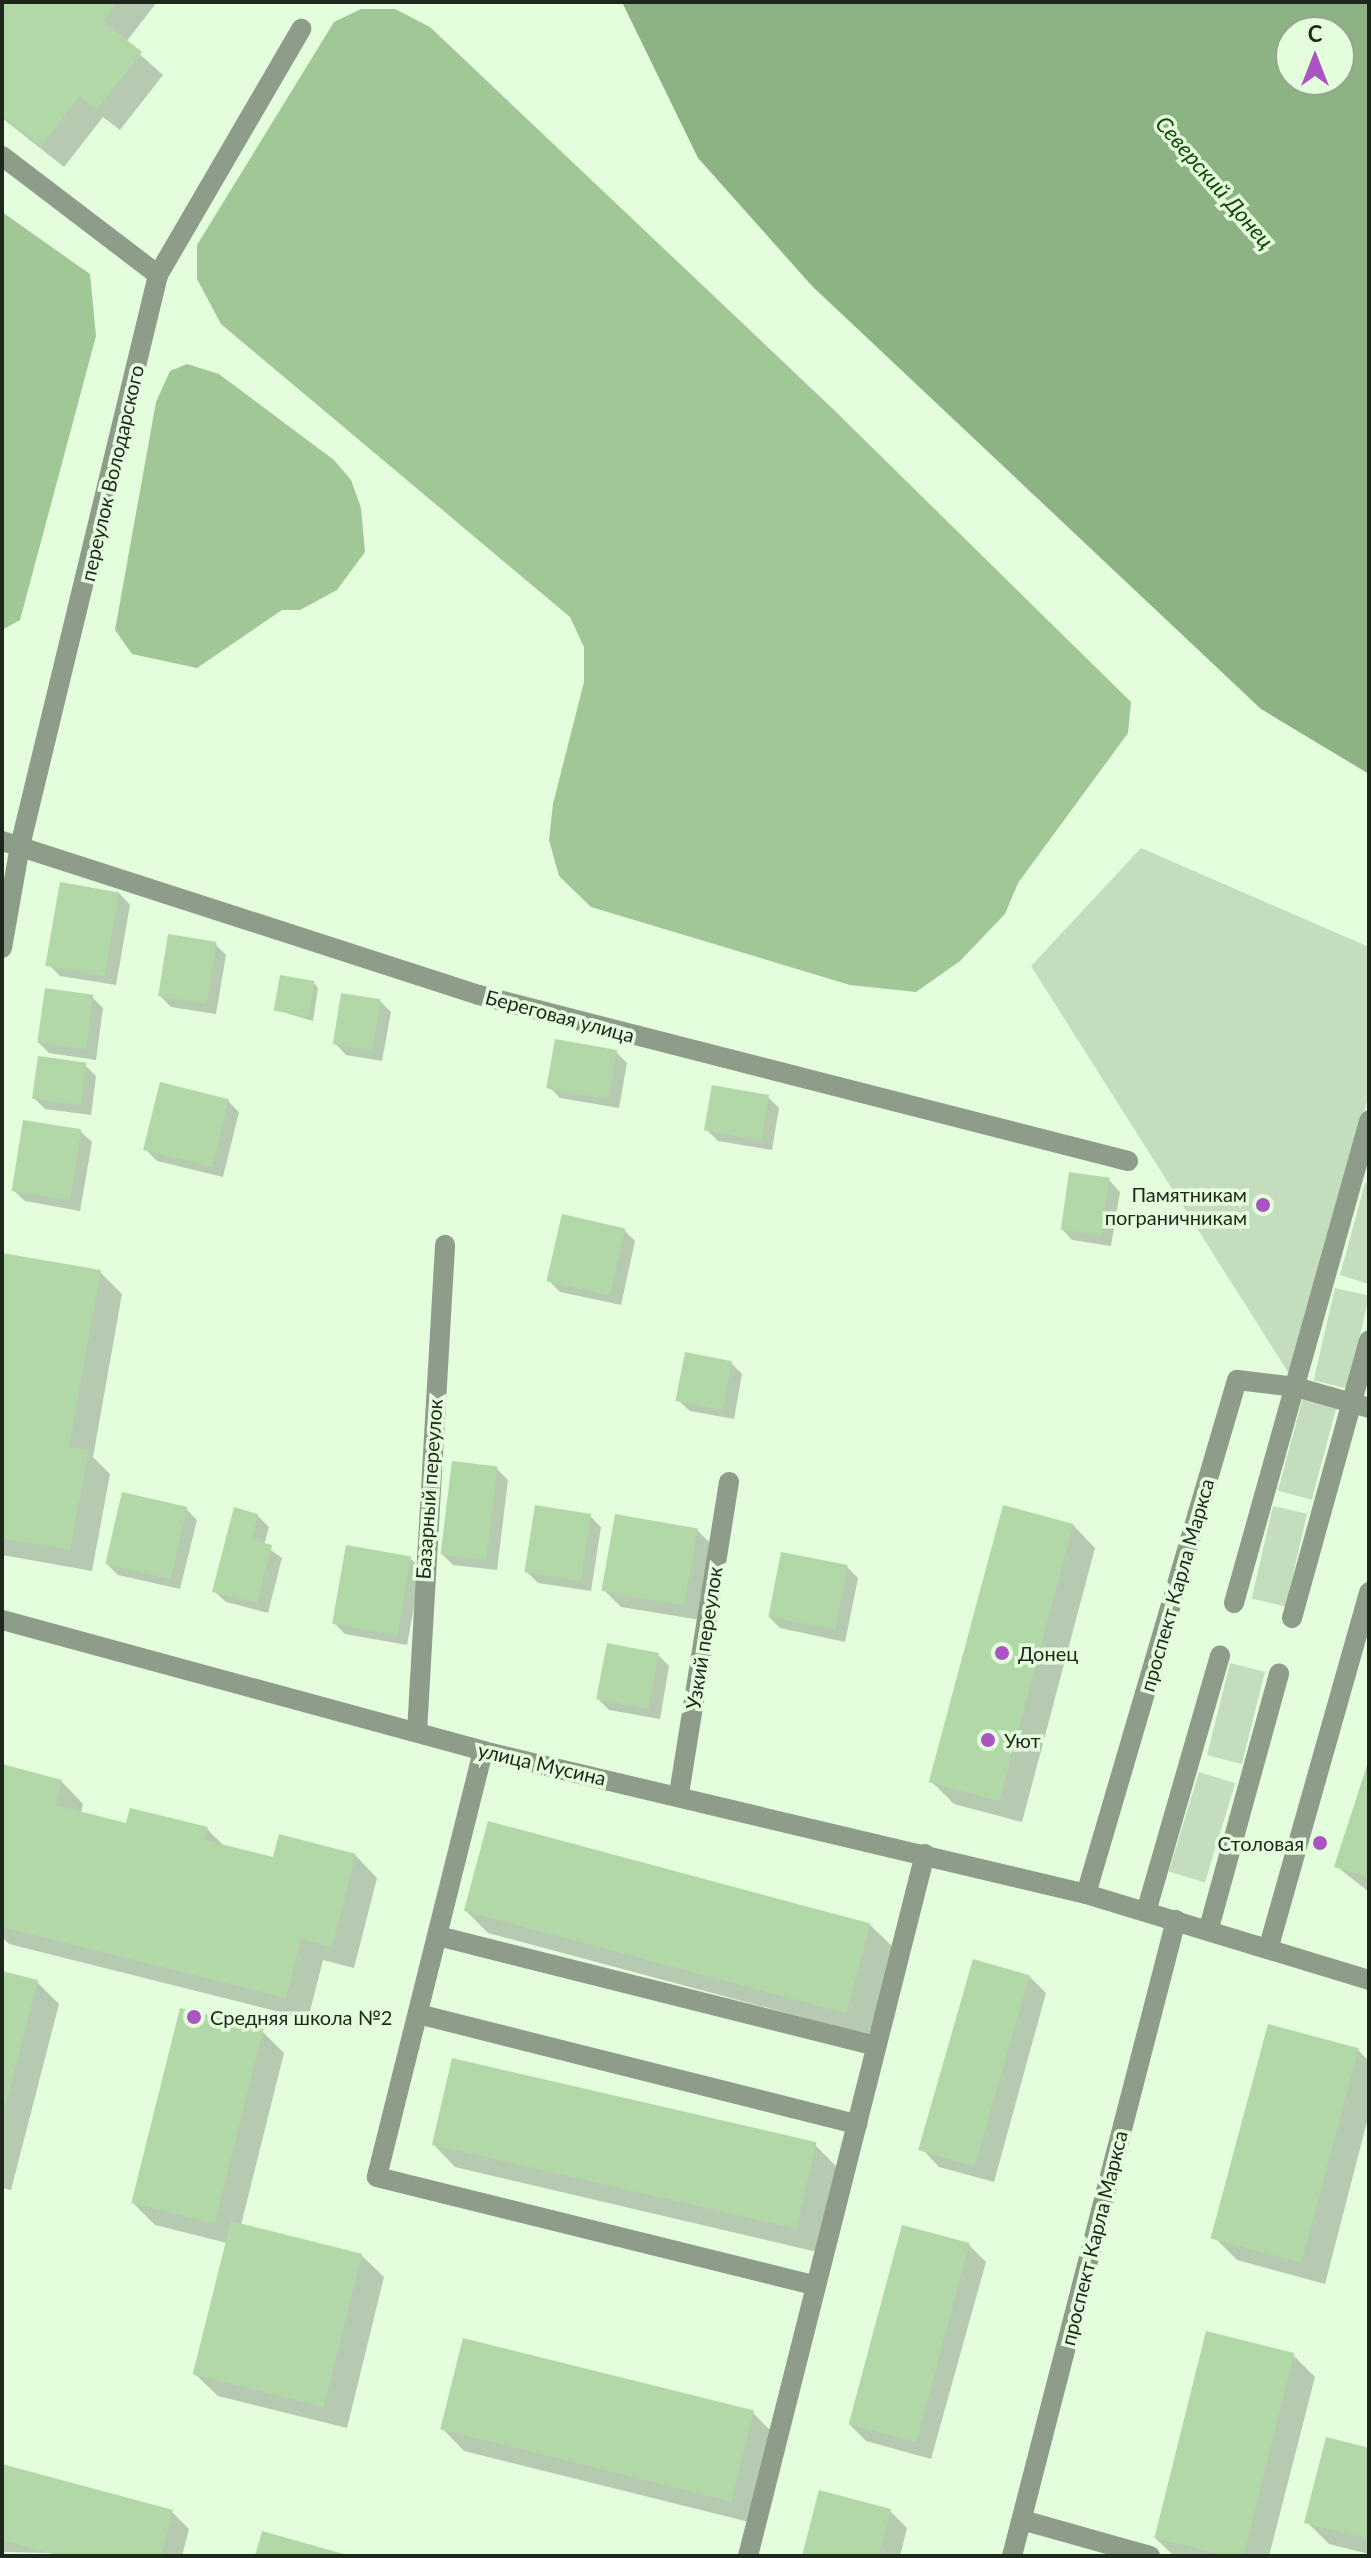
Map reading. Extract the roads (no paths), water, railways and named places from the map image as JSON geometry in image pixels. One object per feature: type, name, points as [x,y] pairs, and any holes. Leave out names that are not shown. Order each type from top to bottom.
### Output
[{"type":"street","name":"переулок Володарского","points":[[2,948],[11,844],[158,275],[301,29]]},
{"type":"street","points":[[2,156],[158,275]]},
{"type":"street","name":"Береговая улица","points":[[11,844],[479,995],[1128,1161]]},
{"type":"street","points":[[1234,1603],[1369,1121]]},
{"type":"street","name":"Базарный переулок","points":[[417,1732],[445,1245]]},
{"type":"street","points":[[1292,1618],[1360,1406],[1369,1340]]},
{"type":"street","name":"проспект Карла Маркса","points":[[1086,1894],[1237,1380],[1296,1387],[1360,1406]]},
{"type":"street","name":"Узкий переулок","points":[[679,1794],[729,1482]]},
{"type":"street","points":[[1369,1592],[1269,1946],[1369,1980]]},
{"type":"street","name":"улица Мусина","points":[[2,1620],[483,1751],[679,1794],[925,1854],[1086,1894],[1269,1946]]},
{"type":"street","points":[[1146,1912],[1220,1655]]},
{"type":"street","points":[[1209,1928],[1279,1673]]},
{"type":"street","points":[[483,1751],[377,2177],[816,2286]]},
{"type":"street","points":[[748,2556],[925,1854]]},
{"type":"street","name":"проспект Карла Маркса","points":[[1012,2556],[1176,1920]]},
{"type":"street","points":[[438,1936],[876,2046]]},
{"type":"street","points":[[418,2014],[857,2124]]},
{"type":"street","points":[[1022,2520],[1150,2556]]},
{"type":"water","name":"Северский Донец","points":[[622,2],[1369,2],[1369,774],[1261,709],[812,286],[698,158]]},
{"type":"place","name":"Памятникам пограничникам","points":[[1263,1205]]},
{"type":"place","name":"Донец","points":[[1002,1653]]},
{"type":"place","name":"Уют","points":[[988,1740]]},
{"type":"place","name":"Столовая","points":[[1320,1843]]},
{"type":"place","name":"Средняя школа №2","points":[[194,2017]]}]
